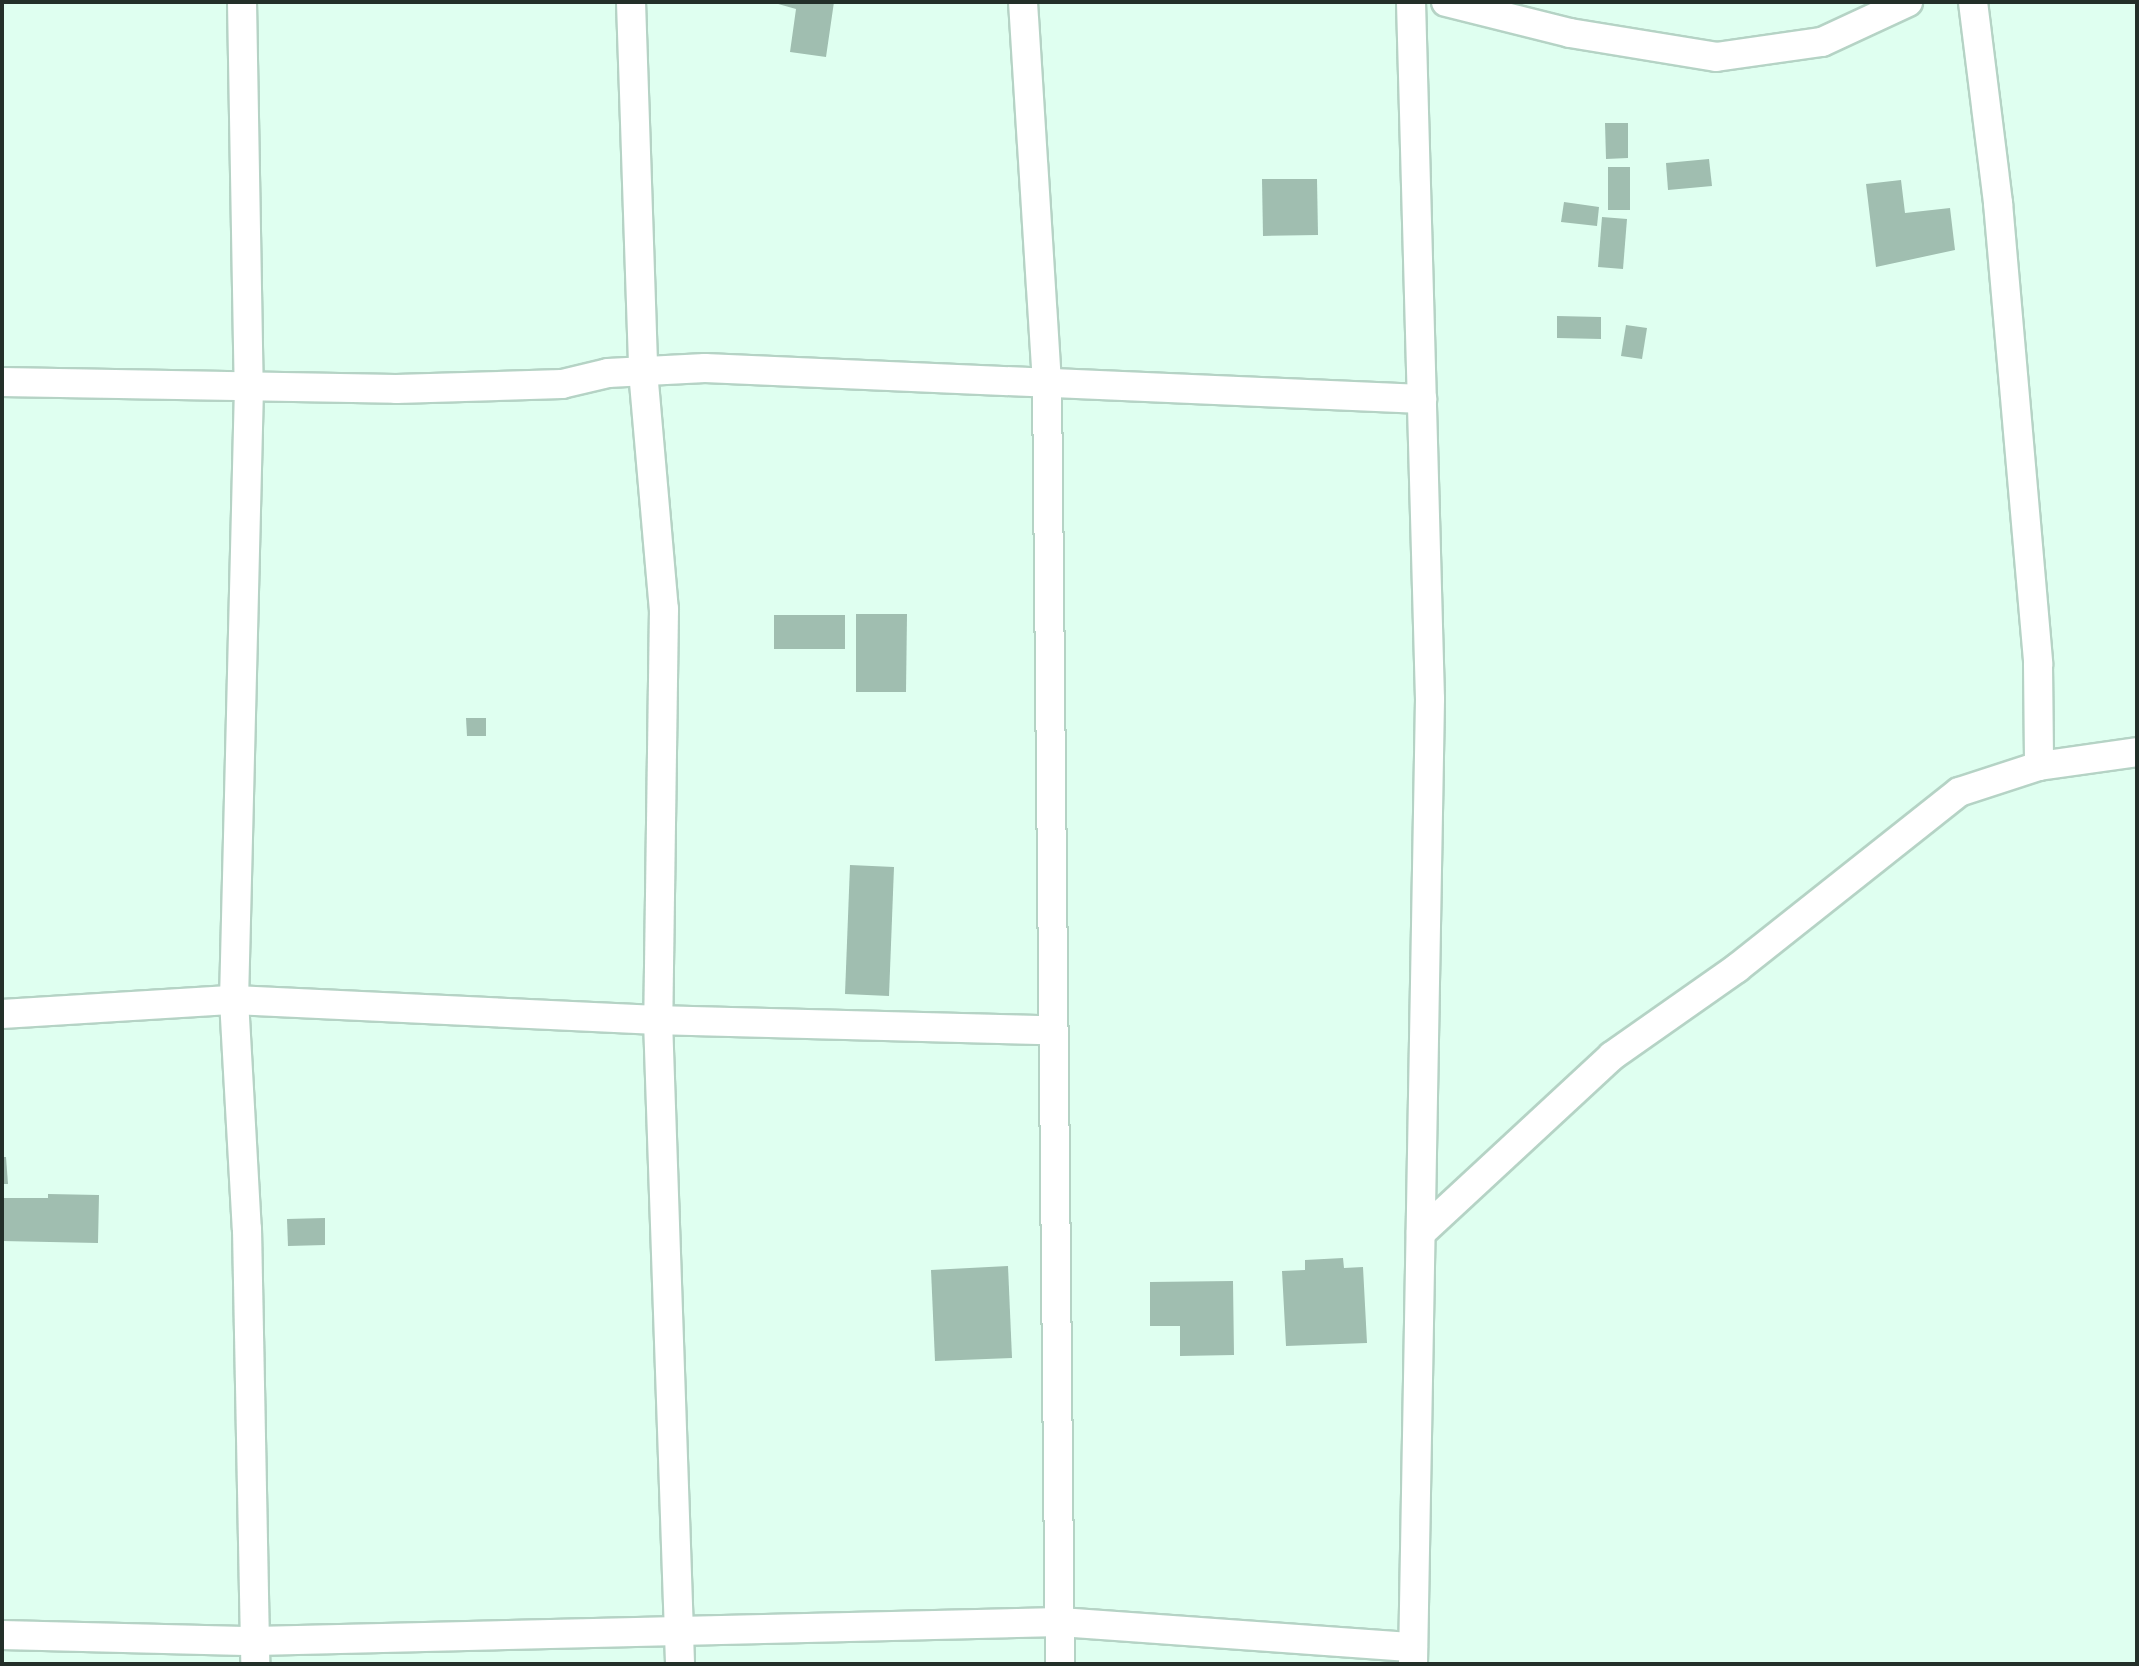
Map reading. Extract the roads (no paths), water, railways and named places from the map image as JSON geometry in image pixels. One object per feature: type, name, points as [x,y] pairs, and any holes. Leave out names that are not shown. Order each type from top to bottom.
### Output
[{"type":"street","points":[[242,2],[249,387],[234,1000],[247,1229],[255,1653]]},
{"type":"street","points":[[631,2],[643,371],[664,609],[658,1020],[680,1664]]},
{"type":"street","points":[[1023,2],[1047,383],[1060,1664]]},
{"type":"street","points":[[2,1635],[255,1653],[488,1632],[680,1634],[1060,1622],[1413,1656],[1430,699],[1411,2]]},
{"type":"street","points":[[1446,2],[1570,33],[1716,57],[1822,42],[1908,2]]},
{"type":"street","points":[[1973,2],[1998,203],[2038,664],[2039,766]]},
{"type":"street","points":[[2,382],[249,387],[562,384],[643,371],[705,368],[1422,399]]},
{"type":"street","points":[[1421,1233],[1612,1056],[1737,968],[1891,841],[1959,792],[2039,766],[2137,752]]},
{"type":"street","points":[[2,1014],[234,1000],[658,1020],[1053,1030]]}]
